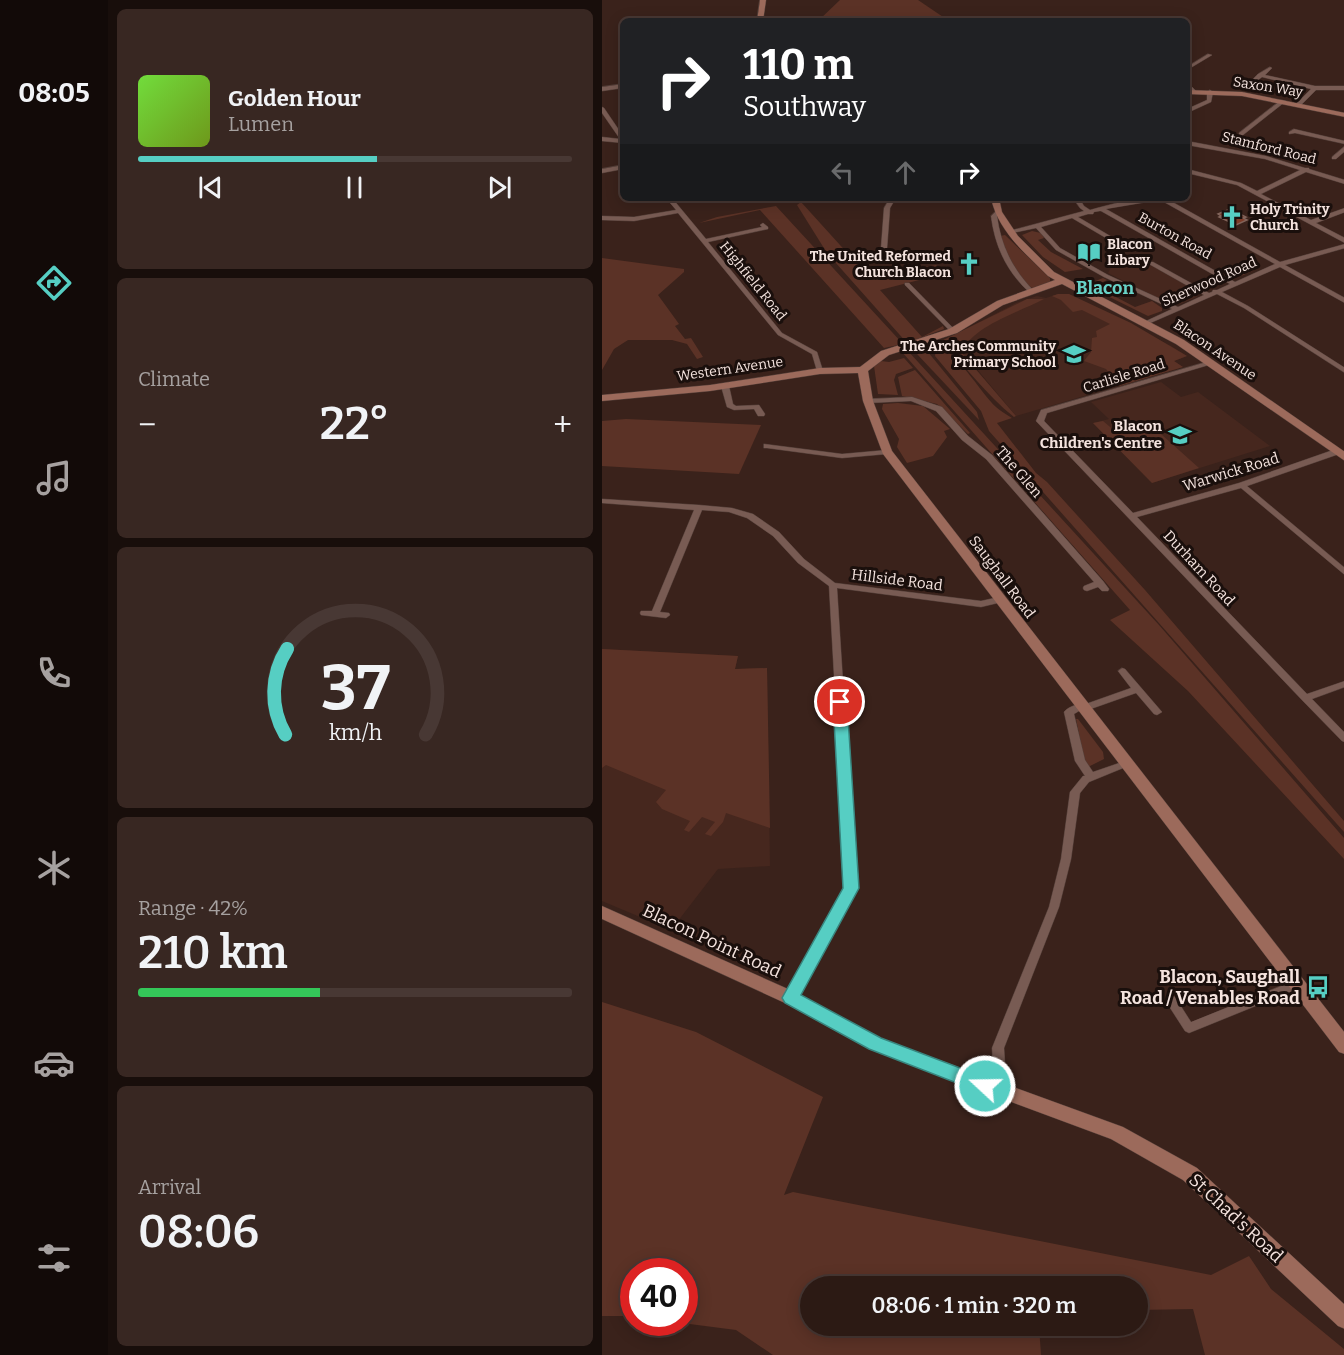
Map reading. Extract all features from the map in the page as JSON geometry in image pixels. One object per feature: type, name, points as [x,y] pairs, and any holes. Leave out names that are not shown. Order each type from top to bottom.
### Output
[{"type":"street","points":[[760,18],[763,0]]},
{"type":"street","points":[[1190,67],[1210,55]]},
{"type":"street","points":[[1251,83],[1270,68]]},
{"type":"street","points":[[1260,75],[1315,88],[1344,88]]},
{"type":"street","points":[[602,88],[620,86]]},
{"type":"street","points":[[1298,105],[1315,88]]},
{"type":"street","name":"Saxon Way","points":[[1190,92],[1242,94],[1344,115]]},
{"type":"street","points":[[1190,110],[1209,101],[1210,92]]},
{"type":"street","points":[[1241,134],[1283,101]]},
{"type":"street","points":[[602,109],[620,136]]},
{"type":"street","points":[[1291,134],[1294,131],[1344,143]]},
{"type":"street","points":[[602,139],[620,140]]},
{"type":"street","name":"Stamford Road","points":[[1190,144],[1266,158],[1344,182]]},
{"type":"street","points":[[1334,158],[1344,148]]},
{"type":"street","points":[[602,171],[620,168]]},
{"type":"street","points":[[1258,193],[1307,169]]},
{"type":"street","points":[[1190,172],[1216,177],[1258,193],[1344,241]]},
{"type":"street","name":"Highfield Road","points":[[671,201],[780,334],[815,353],[820,371]]},
{"type":"street","points":[[884,248],[887,208],[891,201]]},
{"type":"street","points":[[863,370],[885,353],[926,342],[953,331],[1000,303],[1060,281],[1025,250],[998,212],[996,201]]},
{"type":"street","points":[[1078,201],[1091,213]]},
{"type":"street","points":[[1012,231],[1039,228],[1137,201]]},
{"type":"street","points":[[1167,201],[1344,301]]},
{"type":"street","name":"Burton Road","points":[[1103,210],[1234,284]]},
{"type":"street","points":[[1310,223],[1344,210]]},
{"type":"street","points":[[602,218],[634,219],[679,211]]},
{"type":"street","points":[[998,212],[994,216],[996,234],[1009,266],[1032,292]]},
{"type":"street","points":[[1075,218],[1125,247]]},
{"type":"street","points":[[704,241],[766,228],[764,225]]},
{"type":"street","points":[[1039,228],[1058,249],[1106,276],[1177,309]]},
{"type":"street","name":"Sherwood Road","points":[[1146,323],[1281,264],[1344,246]]},
{"type":"street","points":[[1151,262],[1211,293],[1246,307],[1344,371]]},
{"type":"street","name":"Blacon Avenue","points":[[1060,281],[1180,342],[1340,455]]},
{"type":"street","points":[[907,284],[953,331]]},
{"type":"street","name":"Carlisle Road","points":[[1044,412],[1210,363]]},
{"type":"street","name":"Western Avenue","points":[[602,398],[725,386],[820,371],[863,370]]},
{"type":"street","name":"Saughall Road","points":[[863,370],[868,401],[887,452],[1081,708],[1344,1047]]},
{"type":"street","points":[[725,386],[730,405],[734,408],[756,407],[761,414]]},
{"type":"street","name":"The Glen","points":[[868,401],[912,399],[939,409],[965,438],[989,457],[1103,586],[1087,588]]},
{"type":"street","name":"Durham Road","points":[[1044,412],[1040,421],[1344,739]]},
{"type":"street","points":[[771,449],[842,456],[887,452]]},
{"type":"street","name":"Warwick Road","points":[[1133,516],[1340,455]]},
{"type":"street","points":[[1242,485],[1344,573]]},
{"type":"street","name":"Hillside Road","points":[[602,501],[730,510],[750,516],[776,534],[801,561],[833,585],[981,604],[1000,600]]},
{"type":"street","points":[[655,614],[699,507]]},
{"type":"street","points":[[791,998],[851,888],[833,585]]},
{"type":"street","points":[[644,613],[666,615]]},
{"type":"street","points":[[1122,671],[1157,712]]},
{"type":"street","points":[[1305,698],[1344,684]]},
{"type":"street","points":[[1091,777],[1080,761],[1070,712],[1138,689]]},
{"type":"street","points":[[1009,1094],[999,1065],[998,1048],[1054,906],[1066,859],[1075,792],[1091,777],[1125,764]]},
{"type":"street","name":"Blacon Point Road","points":[[602,912],[791,998],[875,1044],[1009,1094]]},
{"type":"street","points":[[1171,1000],[1189,1028],[1296,985]]},
{"type":"street","name":"St Chad's Road","points":[[1009,1094],[1117,1133],[1190,1174],[1344,1319]]},
{"type":"shaded area","points":[[840,0],[918,0],[945,18],[821,18]]},
{"type":"shaded area","points":[[801,202],[869,277],[936,265],[938,267],[920,270],[927,278],[880,290],[922,337],[943,326],[944,329],[907,343],[827,253],[797,205]]},
{"type":"shaded area","points":[[776,206],[903,344],[884,348],[760,210],[699,223],[717,217]]},
{"type":"shaded area","points":[[1032,231],[1041,233],[1044,238],[1038,240],[1051,252],[1083,269],[1065,272],[1043,257],[1022,235]]},
{"type":"shaded area","points":[[1005,235],[1050,278],[1050,282],[1034,289],[1022,280],[1000,236]]},
{"type":"shaded area","points":[[602,258],[684,269],[684,272],[658,295],[679,324],[675,326],[685,339],[691,338],[703,357],[697,359],[687,344],[672,340],[628,340],[614,349],[602,370]]},
{"type":"shaded area","points":[[1143,260],[1196,290],[1197,297],[1180,304],[1168,304],[1108,273],[1111,267]]},
{"type":"shaded area","points":[[1242,262],[1255,270],[1232,280],[1217,271]]},
{"type":"shaded area","points":[[1103,278],[1107,280],[1095,286],[1135,307],[1152,301],[1162,308],[1162,311],[1148,316],[1085,285]]},
{"type":"shaded area","name":"The Arches Community Primary School","points":[[1058,294],[1069,294],[1171,346],[1187,356],[1174,361],[1183,367],[1016,416],[971,362],[945,340],[1016,303],[1037,296],[1046,298]]},
{"type":"shaded area","points":[[1069,294],[1131,323],[1187,356],[1174,361],[1183,367],[1120,386],[1106,369],[1084,361],[1091,352],[1092,338],[1097,337],[1096,331],[1110,324],[1082,310],[1073,312],[1061,300],[1052,296]]},
{"type":"shaded area","points":[[1027,299],[1044,299],[986,327],[967,343],[961,352],[1016,416],[1014,417],[939,342]]},
{"type":"shaded area","points":[[936,345],[952,355],[996,407],[1012,418],[997,423],[1036,473],[1047,482],[1145,590],[1344,821],[1344,832],[989,431],[981,411],[935,356]]},
{"type":"shaded area","points":[[908,351],[1159,625],[1344,838],[1344,859],[1188,691],[1110,620],[1130,610],[902,352]]},
{"type":"shaded area","points":[[928,352],[977,412],[979,420],[917,354]]},
{"type":"shaded area","points":[[904,358],[913,368],[896,374],[894,380],[898,395],[878,394],[874,366],[881,361],[889,362]]},
{"type":"shaded area","points":[[915,370],[970,433],[968,434],[937,404],[902,396],[898,377]]},
{"type":"shaded area","name":"Blacon Children's Centre","points":[[1161,382],[1181,397],[1198,392],[1270,446],[1152,483],[1093,423],[1109,419],[1091,402]]},
{"type":"shaded area","points":[[883,404],[923,406],[950,429],[944,431],[947,437],[933,456],[907,463],[897,447],[899,439],[882,409]]},
{"type":"shaded area","points":[[626,419],[761,425],[739,474],[602,466],[602,421]]},
{"type":"shaded area","points":[[1103,421],[1116,432],[1122,431],[1126,434],[1152,426],[1199,468],[1152,483],[1093,423]]},
{"type":"shaded area","points":[[602,649],[738,656],[735,669],[767,668],[770,866],[718,869],[671,930],[602,901]]},
{"type":"shaded area","points":[[602,649],[738,656],[735,669],[767,668],[770,828],[726,813],[723,822],[711,836],[705,834],[715,822],[702,817],[689,832],[684,830],[690,821],[662,809],[656,802],[666,790],[606,765],[602,768]]},
{"type":"shaded area","points":[[1076,719],[1103,752],[1104,759],[1086,768]]},
{"type":"shaded area","points":[[602,1002],[696,1032],[823,1097],[784,1195],[793,1192],[1211,1275],[1249,1256],[1271,1289],[1344,1349],[1344,1355],[1205,1355],[1193,1309],[1148,1310],[1148,1276],[800,1276],[800,1336],[1040,1336],[1041,1355],[773,1355],[736,1330],[698,1325],[698,1258],[620,1258],[620,1316],[602,1316]]},
{"type":"building","name":"Holy Trinity Church","points":[[1230,209],[1246,217],[1243,218],[1247,220],[1236,225],[1219,217],[1221,216],[1218,214]]},
{"type":"place","name":"Holy Trinity Church","points":[[1232,217]]},
{"type":"place","name":"Blacon Libary","points":[[1089,252]]},
{"type":"place","name":"The United Reformed Church Blacon","points":[[969,264]]},
{"type":"place","name":"The Arches Community Primary School","points":[[1074,354]]},
{"type":"place","name":"Blacon Children's Centre","points":[[1180,435]]},
{"type":"place","name":"Blacon, Saughall Road / Venables Road","points":[[1318,987]]},
{"type":"district","name":"Blacon","points":[[1105,288]]},
{"type":"route","points":[[840,702],[851,888],[791,998],[875,1044],[985,1086]]}]
